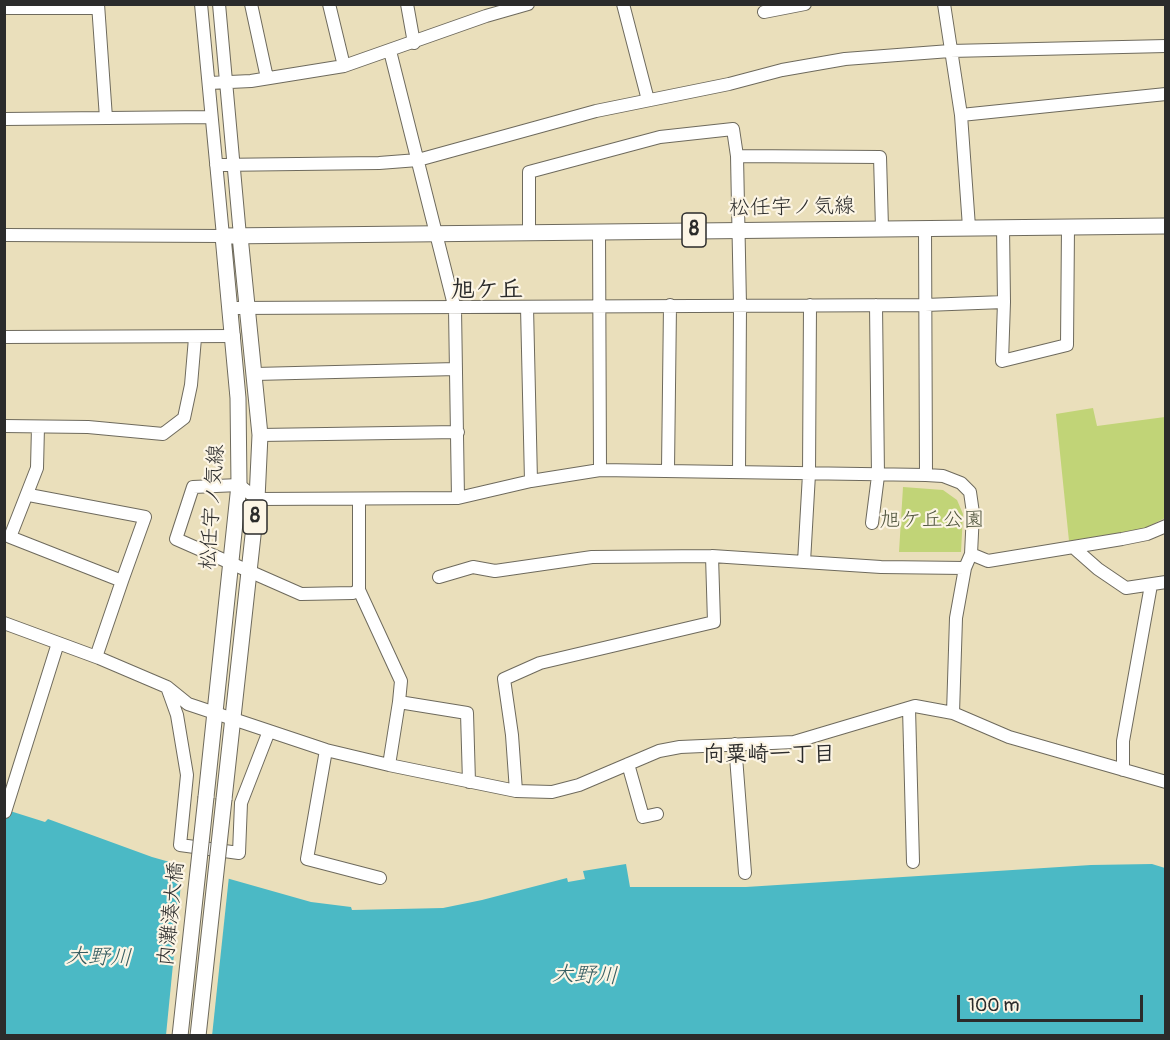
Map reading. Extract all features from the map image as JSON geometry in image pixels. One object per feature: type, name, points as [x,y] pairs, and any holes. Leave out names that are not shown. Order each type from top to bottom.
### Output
[{"type":"main road","name":"松任宇ノ気線","points":[[206,797],[239,486],[240,434],[234,336],[223,236],[1166,226]]},
{"type":"main road","name":"松任宇ノ気線","points":[[224,799],[231,718],[257,500],[260,435],[240,236]]},
{"type":"main road","name":"内灘湊大橋","points":[[180,1035],[206,797]]},
{"type":"main road","name":"内灘湊大橋","points":[[198,1035],[224,799]]},
{"type":"street","points":[[4,235],[223,236],[201,4]]},
{"type":"street","points":[[219,4],[240,236]]},
{"type":"street","points":[[251,4],[267,78]]},
{"type":"street","points":[[329,4],[344,66]]},
{"type":"street","points":[[407,4],[414,43]]},
{"type":"street","points":[[623,4],[648,100]]},
{"type":"street","points":[[764,12],[805,4]]},
{"type":"street","points":[[944,4],[961,115],[969,227]]},
{"type":"street","points":[[209,83],[267,78],[344,66],[414,43],[485,10],[527,5]]},
{"type":"street","points":[[4,8],[98,6],[106,118]]},
{"type":"street","points":[[216,165],[379,163],[418,160],[596,111],[729,84],[782,70],[845,59],[950,51],[1166,46]]},
{"type":"street","points":[[390,51],[455,309],[458,498]]},
{"type":"street","points":[[961,115],[1166,94]]},
{"type":"street","points":[[4,119],[211,117]]},
{"type":"street","points":[[529,231],[529,172],[660,137],[733,129],[737,156],[740,305],[739,472]]},
{"type":"street","points":[[737,156],[880,157],[882,228]]},
{"type":"street","points":[[1003,227],[1002,361],[1067,345],[1068,227]]},
{"type":"street","points":[[925,228],[926,475]]},
{"type":"street","points":[[599,231],[600,470]]},
{"type":"street","points":[[232,308],[455,309],[599,305],[925,305],[1004,302]]},
{"type":"street","points":[[668,469],[670,305]]},
{"type":"street","points":[[804,562],[809,474],[810,305]]},
{"type":"street","points":[[872,522],[878,476],[876,305]]},
{"type":"street","points":[[527,307],[531,481]]},
{"type":"street","points":[[4,337],[195,338],[234,336]]},
{"type":"street","points":[[4,426],[88,427],[163,434],[184,418],[191,385],[195,338]]},
{"type":"street","points":[[255,374],[456,369]]},
{"type":"street","points":[[38,428],[37,468],[29,495],[10,537],[122,581]]},
{"type":"street","points":[[260,435],[458,432]]},
{"type":"street","points":[[359,590],[353,593],[301,594],[176,538],[193,487],[239,486],[257,500],[359,500],[458,498],[531,481],[600,470],[668,469],[943,476],[961,483],[970,492],[973,513],[971,554],[965,568],[956,618],[953,713]]},
{"type":"street","points":[[29,495],[144,517],[96,657]]},
{"type":"street","points":[[359,500],[359,590],[402,681],[389,765]]},
{"type":"street","points":[[971,554],[988,561],[1147,534],[1166,526]]},
{"type":"street","points":[[1073,547],[1125,588],[1166,582]]},
{"type":"street","points":[[516,790],[512,735],[504,679],[540,663],[714,622],[712,556]]},
{"type":"street","points":[[439,577],[472,567],[495,571],[592,557],[712,556],[881,567],[965,568]]},
{"type":"street","points":[[1123,770],[1123,741],[1151,585]]},
{"type":"street","points":[[4,623],[96,657],[167,687],[188,704],[326,750],[469,782],[516,790],[552,792],[579,785],[659,751],[680,747],[794,742],[915,706],[953,713],[1009,737],[1166,782]]},
{"type":"street","points":[[5,812],[58,643]]},
{"type":"street","points":[[167,687],[177,715],[187,775],[180,844],[239,853],[241,803],[269,731]]},
{"type":"street","points":[[399,702],[467,713],[469,782]]},
{"type":"street","points":[[177,715],[188,704]]},
{"type":"street","points":[[909,708],[913,862]]},
{"type":"street","points":[[735,744],[746,873]]},
{"type":"street","points":[[326,750],[307,859],[380,878]]},
{"type":"street","points":[[628,764],[643,817],[657,814]]},
{"type":"green space","points":[[1093,408],[1097,426],[1165,417],[1165,518],[1143,529],[1069,541],[1056,414]]},
{"type":"green space","name":"旭ケ丘公園","points":[[903,487],[943,490],[957,500],[963,514],[961,552],[899,552]]},
{"type":"water","name":"大野川","points":[[10,811],[45,822],[48,819],[152,857],[311,902],[351,907],[352,910],[443,908],[567,878],[568,882],[585,879],[583,871],[626,864],[630,887],[746,887],[1091,865],[1152,864],[1165,868],[1165,1035],[5,1035],[4,816]]},
{"type":"pier","points":[[183,863],[229,876],[212,1036],[166,1035]]},
{"type":"district","name":"旭ケ丘","points":[[487,291]]},
{"type":"district","name":"向粟崎一丁目","points":[[769,755]]}]
